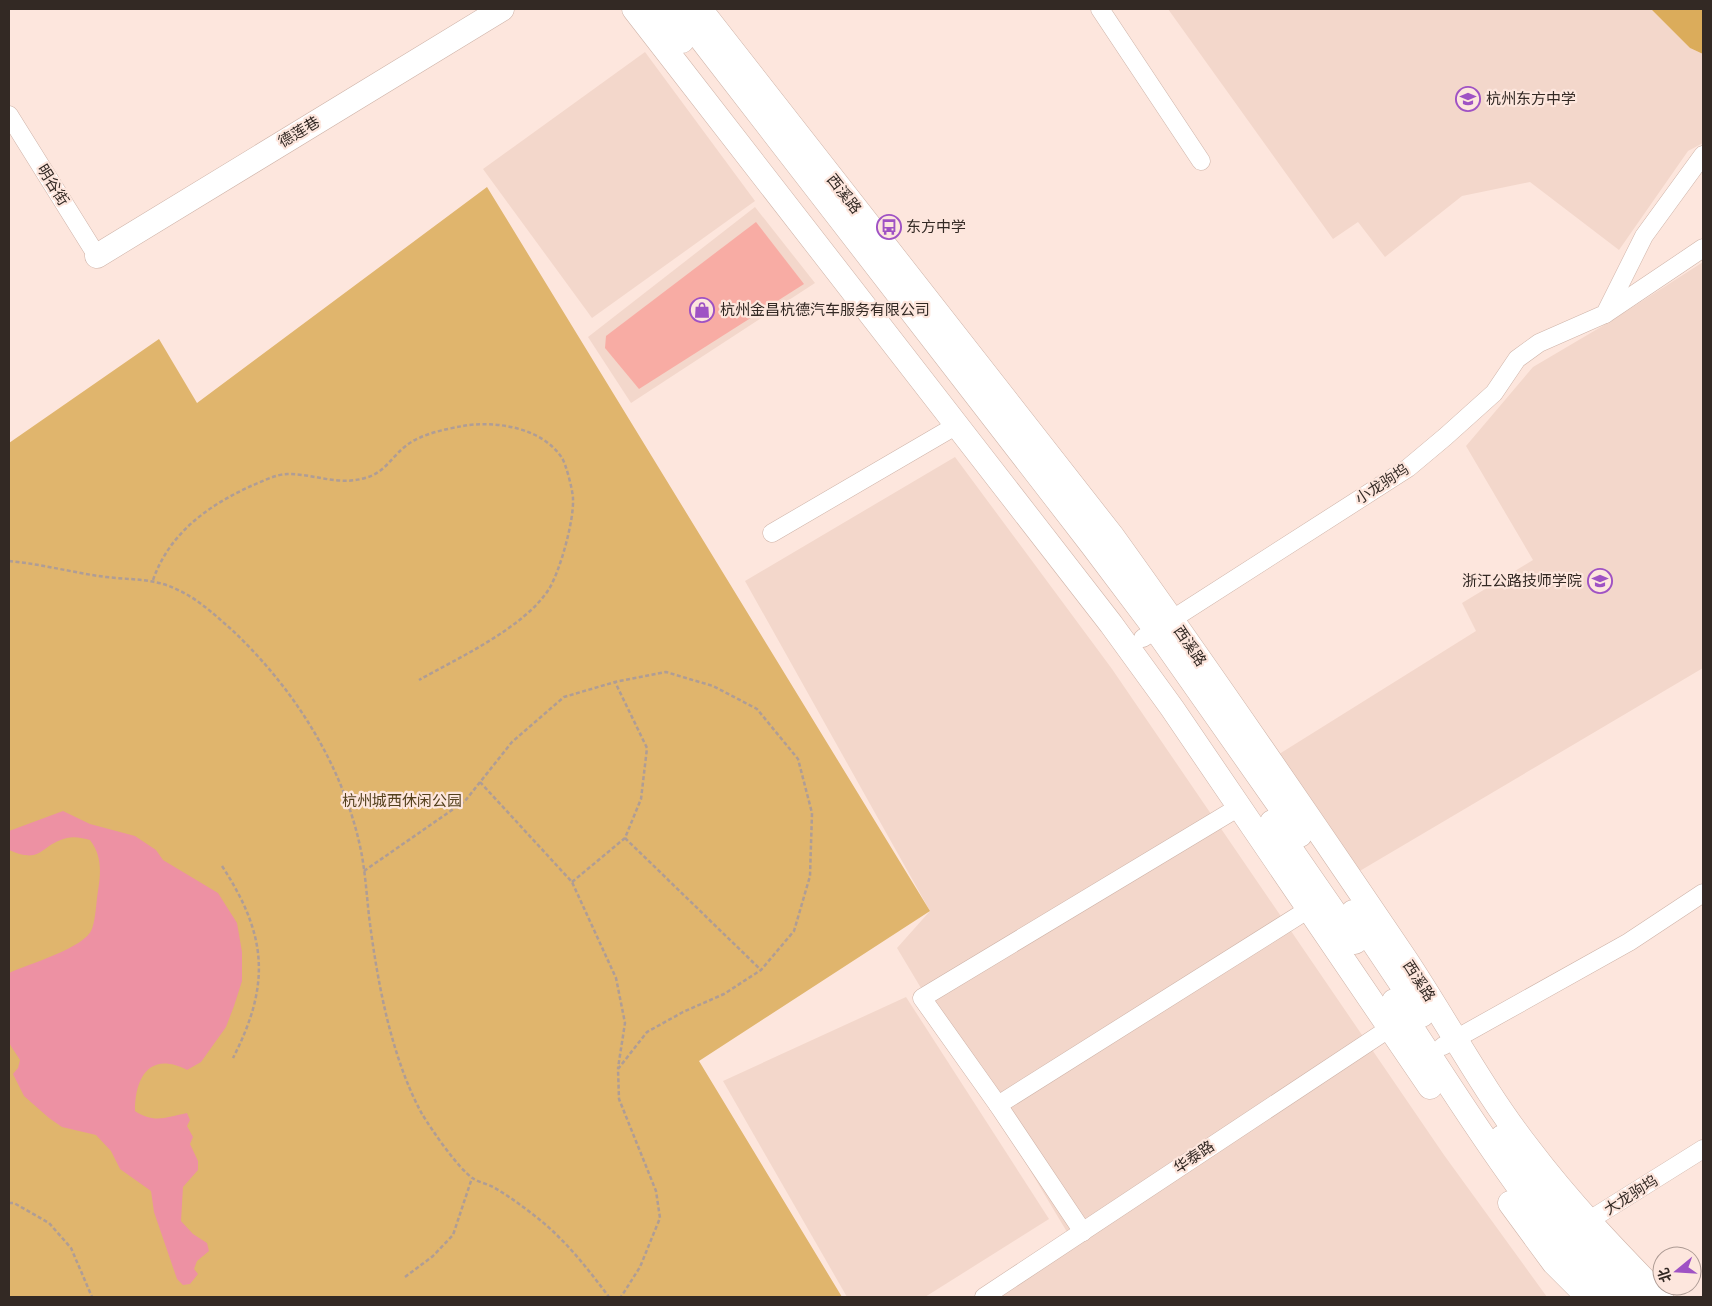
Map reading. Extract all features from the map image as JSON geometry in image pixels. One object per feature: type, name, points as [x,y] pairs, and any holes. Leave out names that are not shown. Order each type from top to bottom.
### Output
[{"type":"main road","name":"德莲巷","points":[[97,256],[502,9]]},
{"type":"main road","name":"西溪路","points":[[634,9],[1111,624],[1309,909],[1398,1023],[1518,1188],[1661,1297]]},
{"type":"main road","name":"西溪路","points":[[657,9],[1078,550],[1157,630]]},
{"type":"main road","name":"西溪路","points":[[678,9],[1157,630],[1329,876],[1449,1043],[1517,1160],[1574,1230],[1635,1297]]},
{"type":"main road","name":"西溪路","points":[[700,9],[1107,530],[1157,630],[1316,885],[1480,1162],[1554,1263],[1588,1297]]},
{"type":"main road","name":"西溪路","points":[[1574,1230],[1613,1297]]},
{"type":"street","points":[[1100,9],[1201,161]]},
{"type":"street","name":"明谷街","points":[[9,114],[97,256]]},
{"type":"street","points":[[1605,314],[1644,236],[1703,155]]},
{"type":"street","name":"小龙驹坞","points":[[1157,630],[1408,468],[1446,437],[1494,393],[1516,358],[1539,343],[1605,314],[1703,248]]},
{"type":"street","points":[[772,533],[957,425]]},
{"type":"street","points":[[1083,1232],[998,1105],[922,998],[1239,807]]},
{"type":"street","points":[[1449,1043],[1628,942],[1703,893]]},
{"type":"street","points":[[998,1105],[1309,909]]},
{"type":"street","name":"华泰路","points":[[984,1297],[1398,1023]]},
{"type":"street","name":"大龙驹坞","points":[[1574,1230],[1703,1149]]},
{"type":"path","points":[[153,580],[160,561],[191,522],[210,507],[261,482],[286,474],[342,482],[366,478],[388,465],[408,444],[435,433],[464,426],[495,425],[525,431],[546,440],[563,458],[573,499],[566,545],[549,589],[520,620],[477,648],[418,680]]},
{"type":"path","points":[[9,561],[108,577],[153,580],[178,590],[212,611],[250,647],[300,708],[322,744],[353,821],[364,870],[378,968],[401,1066],[422,1113],[446,1149],[472,1178],[492,1187],[540,1220],[574,1252],[609,1297]]},
{"type":"path","points":[[364,870],[465,801],[512,742],[564,697],[615,682],[666,672],[713,686],[757,709],[798,758],[812,813],[810,876],[794,931],[761,970],[724,994],[683,1012],[647,1032],[618,1069]]},
{"type":"path","points":[[572,882],[625,838],[641,799],[647,748],[615,682]]},
{"type":"path","points":[[480,782],[572,882],[616,978],[625,1024],[618,1069],[619,1099],[654,1184],[660,1218],[640,1266],[621,1297]]},
{"type":"path","points":[[625,838],[761,970]]},
{"type":"path","points":[[222,866],[238,892],[250,919],[260,960],[259,981],[252,1008],[233,1058]]},
{"type":"path","points":[[405,1277],[433,1256],[452,1235],[472,1178]]},
{"type":"path","points":[[9,1203],[14,1203],[49,1224],[71,1248],[92,1297]]},
{"type":"shaded area","name":"杭州东方中学","points":[[1168,9],[1651,9],[1690,48],[1703,54],[1703,143],[1688,151],[1619,250],[1530,182],[1462,196],[1385,257],[1358,222],[1333,239]]},
{"type":"shaded area","points":[[1651,9],[1703,9],[1703,54],[1690,48]]},
{"type":"shaded area","points":[[645,52],[755,201],[592,318],[483,169]]},
{"type":"shaded area","name":"杭州金昌杭德汽车服务有限公司","points":[[755,207],[815,283],[631,403],[588,337]]},
{"type":"shaded area","name":"浙江公路技师学院","points":[[1703,262],[1703,668],[1358,872],[1276,756],[1476,631],[1462,603],[1533,560],[1466,446],[1533,367],[1611,321]]},
{"type":"shaded area","points":[[955,457],[1112,669],[1444,1155],[1547,1297],[999,1297],[1076,1247],[897,948],[930,911],[745,581]]},
{"type":"shaded area","points":[[63,811],[90,824],[135,836],[156,850],[163,860],[218,893],[237,923],[242,952],[242,981],[226,1027],[201,1062],[187,1070],[174,1065],[163,1064],[154,1066],[147,1071],[138,1088],[136,1099],[135,1111],[142,1115],[167,1118],[187,1113],[190,1120],[187,1126],[193,1137],[190,1144],[198,1161],[198,1170],[183,1187],[181,1221],[193,1234],[207,1243],[209,1251],[197,1261],[194,1269],[198,1274],[190,1284],[183,1285],[177,1279],[154,1212],[151,1191],[120,1169],[111,1151],[96,1135],[62,1127],[49,1118],[24,1096],[13,1074],[18,1068],[20,1060],[9,1043],[9,973],[55,955],[79,943],[92,929],[94,920],[100,864],[97,852],[90,840],[76,837],[67,838],[58,841],[35,855],[20,854],[9,850],[9,831]]},
{"type":"shaded area","points":[[906,997],[1049,1219],[925,1297],[847,1297],[723,1081]]},
{"type":"green space","name":"杭州城西休闲公园","points":[[487,187],[930,911],[699,1061],[842,1297],[9,1297],[9,443],[159,339],[197,403]]},
{"type":"building","name":"杭州金昌杭德汽车服务有限公司","points":[[756,222],[804,284],[639,389],[605,348],[606,336]]},
{"type":"place","name":"杭州东方中学","points":[[1468,99]]},
{"type":"place","name":"东方中学","points":[[889,227]]},
{"type":"place","name":"杭州金昌杭德汽车服务有限公司","points":[[702,310]]},
{"type":"place","name":"浙江公路技师学院","points":[[1600,581]]}]
